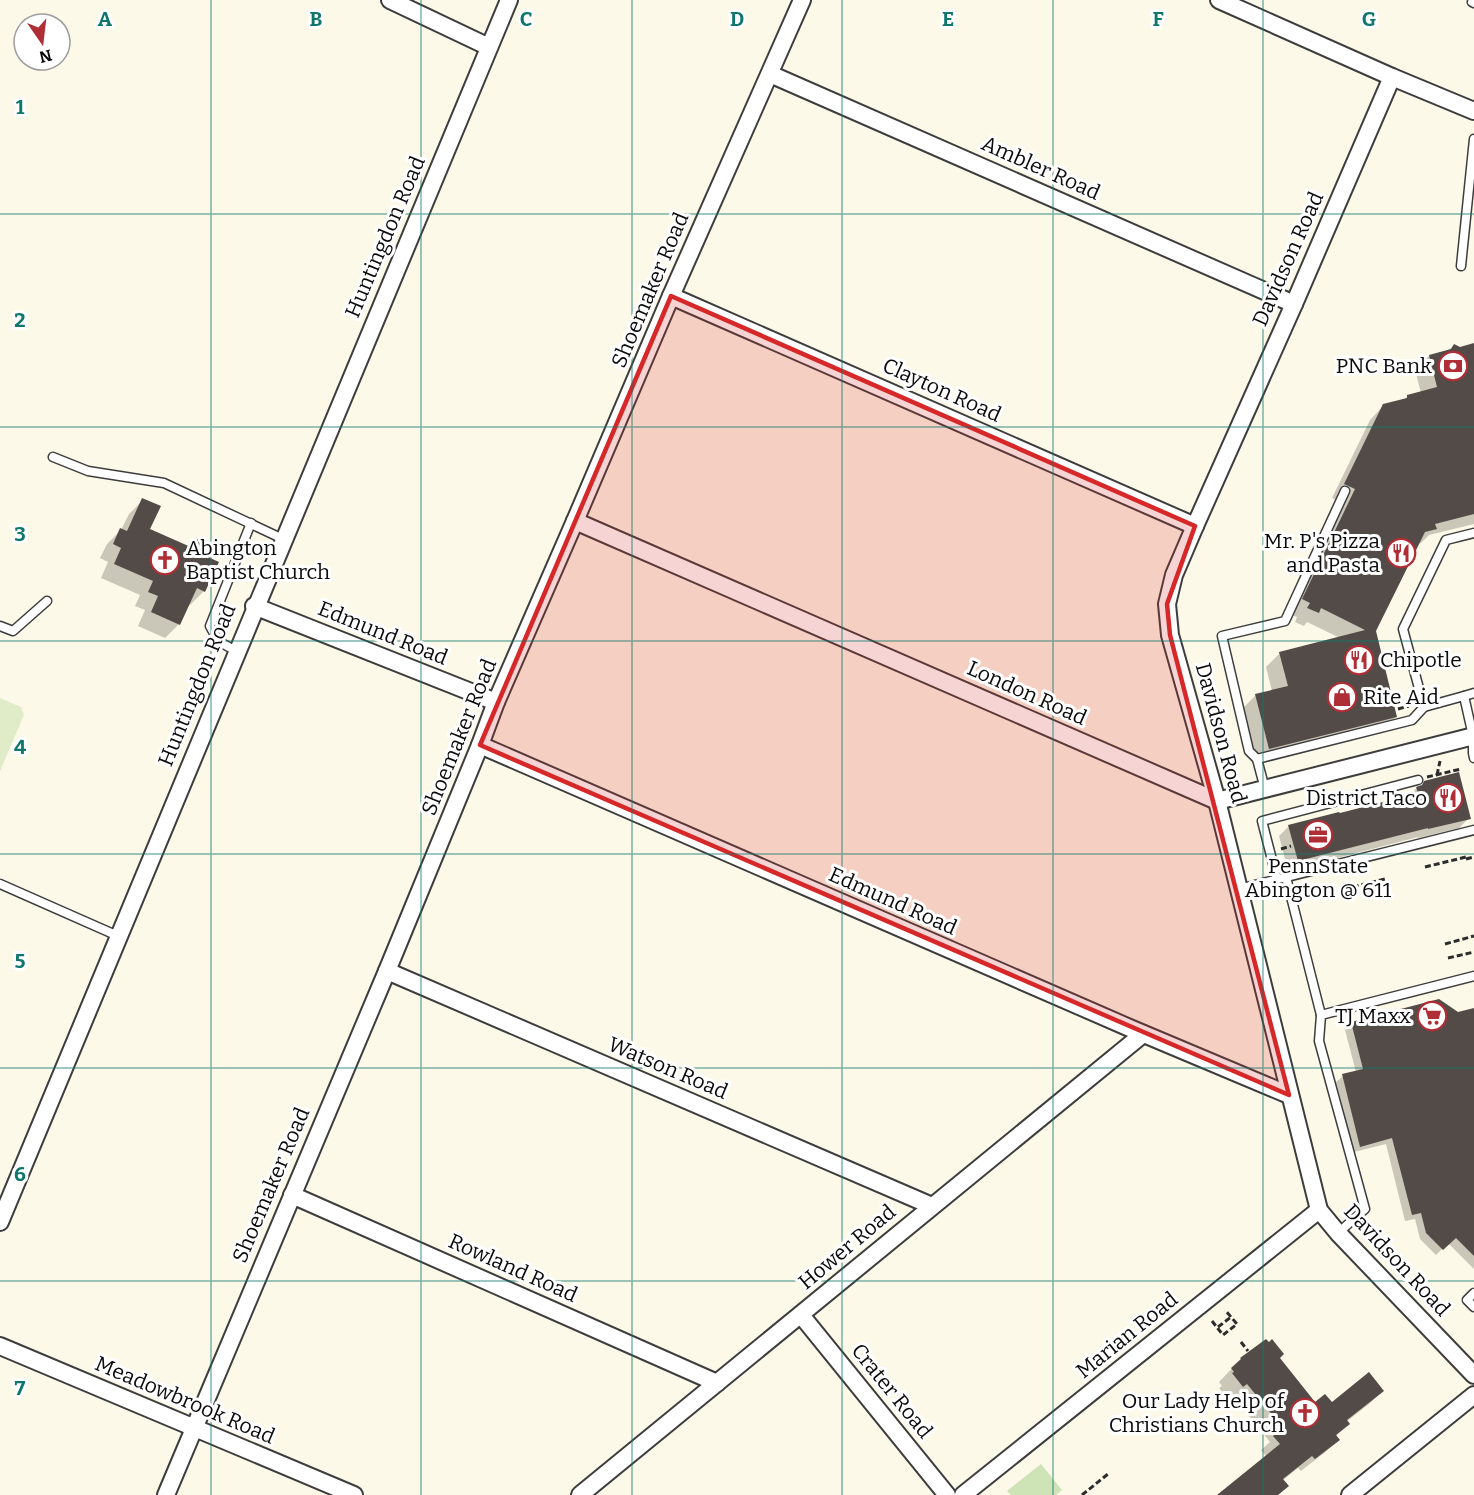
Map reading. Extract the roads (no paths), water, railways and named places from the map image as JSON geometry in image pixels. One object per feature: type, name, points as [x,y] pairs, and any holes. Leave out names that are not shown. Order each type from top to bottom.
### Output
[{"type":"street","points":[[390,0],[489,47]]},
{"type":"street","name":"Huntingdon Road","points":[[0,1222],[254,606],[509,0]]},
{"type":"street","name":"Shoemaker Road","points":[[166,1495],[387,971],[496,702],[671,296],[802,0]]},
{"type":"street","points":[[1219,0],[1474,111]]},
{"type":"street","name":"Ambler Road","points":[[770,74],[1294,304]]},
{"type":"street","name":"Davidson Road","points":[[1392,77],[1174,575],[1167,604],[1170,635],[1217,801],[1319,1210],[1338,1233],[1474,1375]]},
{"type":"street","name":"Clayton Road","points":[[671,296],[1195,526]]},
{"type":"street","name":"London Road","points":[[575,521],[1217,801]]},
{"type":"street","name":"Edmund Road","points":[[254,606],[496,702]]},
{"type":"street","points":[[1217,801],[1474,736]]},
{"type":"street","name":"Edmund Road","points":[[480,745],[1143,1034],[1289,1095]]},
{"type":"street","name":"Watson Road","points":[[387,971],[932,1206]]},
{"type":"street","name":"Hower Road","points":[[580,1495],[1143,1034]]},
{"type":"street","name":"Rowland Road","points":[[292,1195],[717,1383]]},
{"type":"street","name":"Marian Road","points":[[963,1495],[1319,1210]]},
{"type":"street","name":"Crater Road","points":[[801,1315],[947,1495]]},
{"type":"street","name":"Meadowbrook Road","points":[[0,1346],[354,1495]]},
{"type":"street","points":[[1350,1495],[1474,1395]]},
{"type":"lane","points":[[1461,266],[1474,139]]},
{"type":"lane","points":[[53,457],[88,471],[165,483],[283,539]]},
{"type":"lane","points":[[1265,789],[1257,759],[1249,750],[1222,636],[1285,621],[1345,491]]},
{"type":"lane","points":[[236,651],[218,641],[210,626],[251,523]]},
{"type":"lane","points":[[1424,707],[1403,629],[1446,540],[1474,533]]},
{"type":"lane","points":[[0,626],[13,631],[47,601]]},
{"type":"lane","points":[[1257,759],[1412,720],[1424,707],[1474,693]]},
{"type":"lane","points":[[1464,696],[1474,736],[1474,758]]},
{"type":"lane","points":[[1276,879],[1262,821],[1418,780]]},
{"type":"lane","points":[[1239,889],[1474,830]]},
{"type":"lane","points":[[1286,877],[1321,1015],[1319,1041],[1365,1209],[1338,1233]]},
{"type":"lane","points":[[0,884],[118,936]]},
{"type":"lane","points":[[1321,1015],[1474,976]]},
{"type":"lane","points":[[1474,1293],[1467,1300],[1474,1306]]},
{"type":"place","name":"PNC Bank","points":[[1453,366]]},
{"type":"place","name":"Mr. P's Pizza and Pasta","points":[[1401,553]]},
{"type":"place","name":"Abington Baptist Church","points":[[165,560]]},
{"type":"place","name":"Chipotle","points":[[1359,660]]},
{"type":"place","name":"Rite Aid","points":[[1342,697]]},
{"type":"place","name":"District Taco","points":[[1448,798]]},
{"type":"place","name":"PennState Abington @ 611","points":[[1318,835]]},
{"type":"place","name":"TJ Maxx","points":[[1432,1016]]},
{"type":"place","name":"Our Lady Help of Christians Church","points":[[1305,1413]]}]
